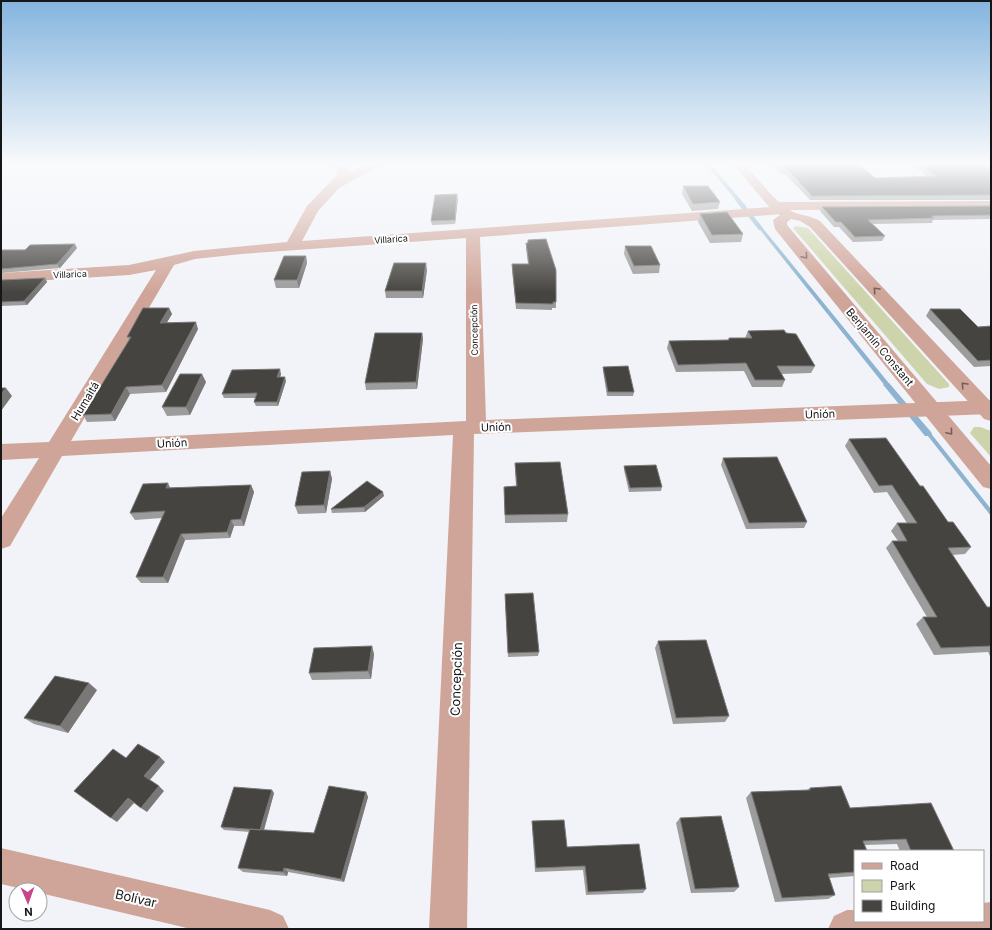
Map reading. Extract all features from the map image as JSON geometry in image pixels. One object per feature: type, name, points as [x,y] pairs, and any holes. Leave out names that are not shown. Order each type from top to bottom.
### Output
[{"type":"street","points":[[292,246],[314,206]]},
{"type":"street","points":[[779,206],[782,210],[804,218],[815,224],[989,409]]},
{"type":"street","name":"Villarica","points":[[8,277],[148,268],[194,255],[292,246],[782,210],[932,206]]},
{"type":"street","name":"Benjamín Constant","points":[[782,210],[780,226],[991,481]]},
{"type":"street","name":"Concepción","points":[[448,929],[470,428],[473,233]]},
{"type":"street","name":"Humaitá","points":[[1,539],[169,261]]},
{"type":"street","points":[[1,293],[8,277]]},
{"type":"street","name":"Unión","points":[[1,452],[470,428],[932,409],[989,409]]},
{"type":"street","name":"Bolívar","points":[[1,866],[270,929]]},
{"type":"street","points":[[847,929],[973,922]]},
{"type":"green space","points":[[796,226],[808,228],[949,384],[949,387],[939,389],[927,384],[793,228]]},
{"type":"green space","points":[[974,427],[980,427],[991,431],[991,457],[970,433]]},
{"type":"water","points":[[753,221],[757,221],[896,392],[890,392]]},
{"type":"water","points":[[920,426],[925,426],[991,509],[991,516]]},
{"type":"building","points":[[433,206],[456,206],[455,220],[431,221]]},
{"type":"building","points":[[991,206],[991,215],[931,216],[934,218],[868,220],[885,236],[855,237],[841,222],[836,222],[822,207]]},
{"type":"building","points":[[727,212],[743,234],[712,235],[700,214]]},
{"type":"building","points":[[546,239],[556,270],[556,302],[553,302],[553,304],[516,303],[512,264],[529,264],[526,243],[528,243],[528,240]]},
{"type":"building","points":[[75,244],[57,264],[1,269],[1,250],[25,250],[30,245]]},
{"type":"building","points":[[625,246],[651,246],[660,265],[634,266]]},
{"type":"building","points":[[284,256],[306,256],[297,280],[274,280]]},
{"type":"building","points":[[394,263],[426,263],[422,291],[385,291]]},
{"type":"building","points":[[45,278],[24,301],[1,302],[1,280]]},
{"type":"building","points":[[143,308],[169,308],[160,323],[196,322],[162,385],[126,387],[111,414],[83,415],[131,337],[127,337]]},
{"type":"building","points":[[930,309],[960,309],[978,327],[991,326],[991,360],[978,361]]},
{"type":"building","points":[[784,330],[786,333],[796,334],[815,366],[777,366],[785,380],[755,380],[746,363],[678,365],[669,341],[752,338],[748,331]]},
{"type":"building","points":[[375,333],[422,333],[416,382],[365,383]]},
{"type":"building","points":[[628,366],[634,392],[608,392],[603,367]]},
{"type":"building","points":[[280,369],[277,377],[285,377],[277,402],[254,402],[257,393],[222,394],[232,370]]},
{"type":"building","points":[[180,374],[202,374],[186,407],[162,407]]},
{"type":"building","points":[[1,388],[6,388],[1,394]]},
{"type":"building","points":[[886,438],[920,486],[923,486],[948,522],[953,522],[971,547],[948,548],[987,607],[991,607],[991,646],[941,648],[923,617],[937,617],[892,541],[907,541],[897,523],[917,523],[892,485],[879,486],[849,439]]},
{"type":"building","points":[[777,457],[807,522],[749,523],[723,458]]},
{"type":"building","points":[[560,462],[568,514],[505,515],[504,487],[517,486],[515,463]]},
{"type":"building","points":[[656,465],[662,487],[630,488],[624,466]]},
{"type":"building","points":[[330,471],[324,505],[295,506],[302,472]]},
{"type":"building","points":[[367,481],[383,492],[364,507],[331,509]]},
{"type":"building","points":[[168,483],[166,488],[251,485],[241,519],[231,520],[227,532],[181,534],[163,577],[136,577],[165,511],[130,513],[143,484]]},
{"type":"building","points":[[533,593],[539,652],[508,653],[505,594]]},
{"type":"building","points":[[706,640],[729,716],[676,718],[658,641]]},
{"type":"building","points":[[372,646],[368,671],[309,673],[314,648]]},
{"type":"building","points":[[55,676],[89,683],[60,726],[24,718]]},
{"type":"building","points":[[138,744],[160,757],[144,776],[159,786],[141,808],[128,798],[111,818],[74,791],[113,749],[126,758]]},
{"type":"building","points":[[329,786],[366,792],[341,879],[284,868],[283,872],[238,868],[250,829],[314,833]]},
{"type":"building","points":[[841,786],[850,808],[931,803],[954,850],[911,850],[906,839],[863,841],[867,850],[854,850],[854,872],[828,874],[835,895],[782,898],[751,792],[810,790],[810,788]]},
{"type":"building","points":[[234,787],[272,790],[260,830],[221,827]]},
{"type":"building","points":[[721,816],[739,887],[695,889],[680,818]]},
{"type":"building","points":[[564,820],[567,847],[639,844],[646,889],[588,892],[585,866],[536,868],[532,821]]},
{"type":"waterway","points":[[743,206],[761,229]]},
{"type":"waterway","points":[[887,385],[928,434]]}]
